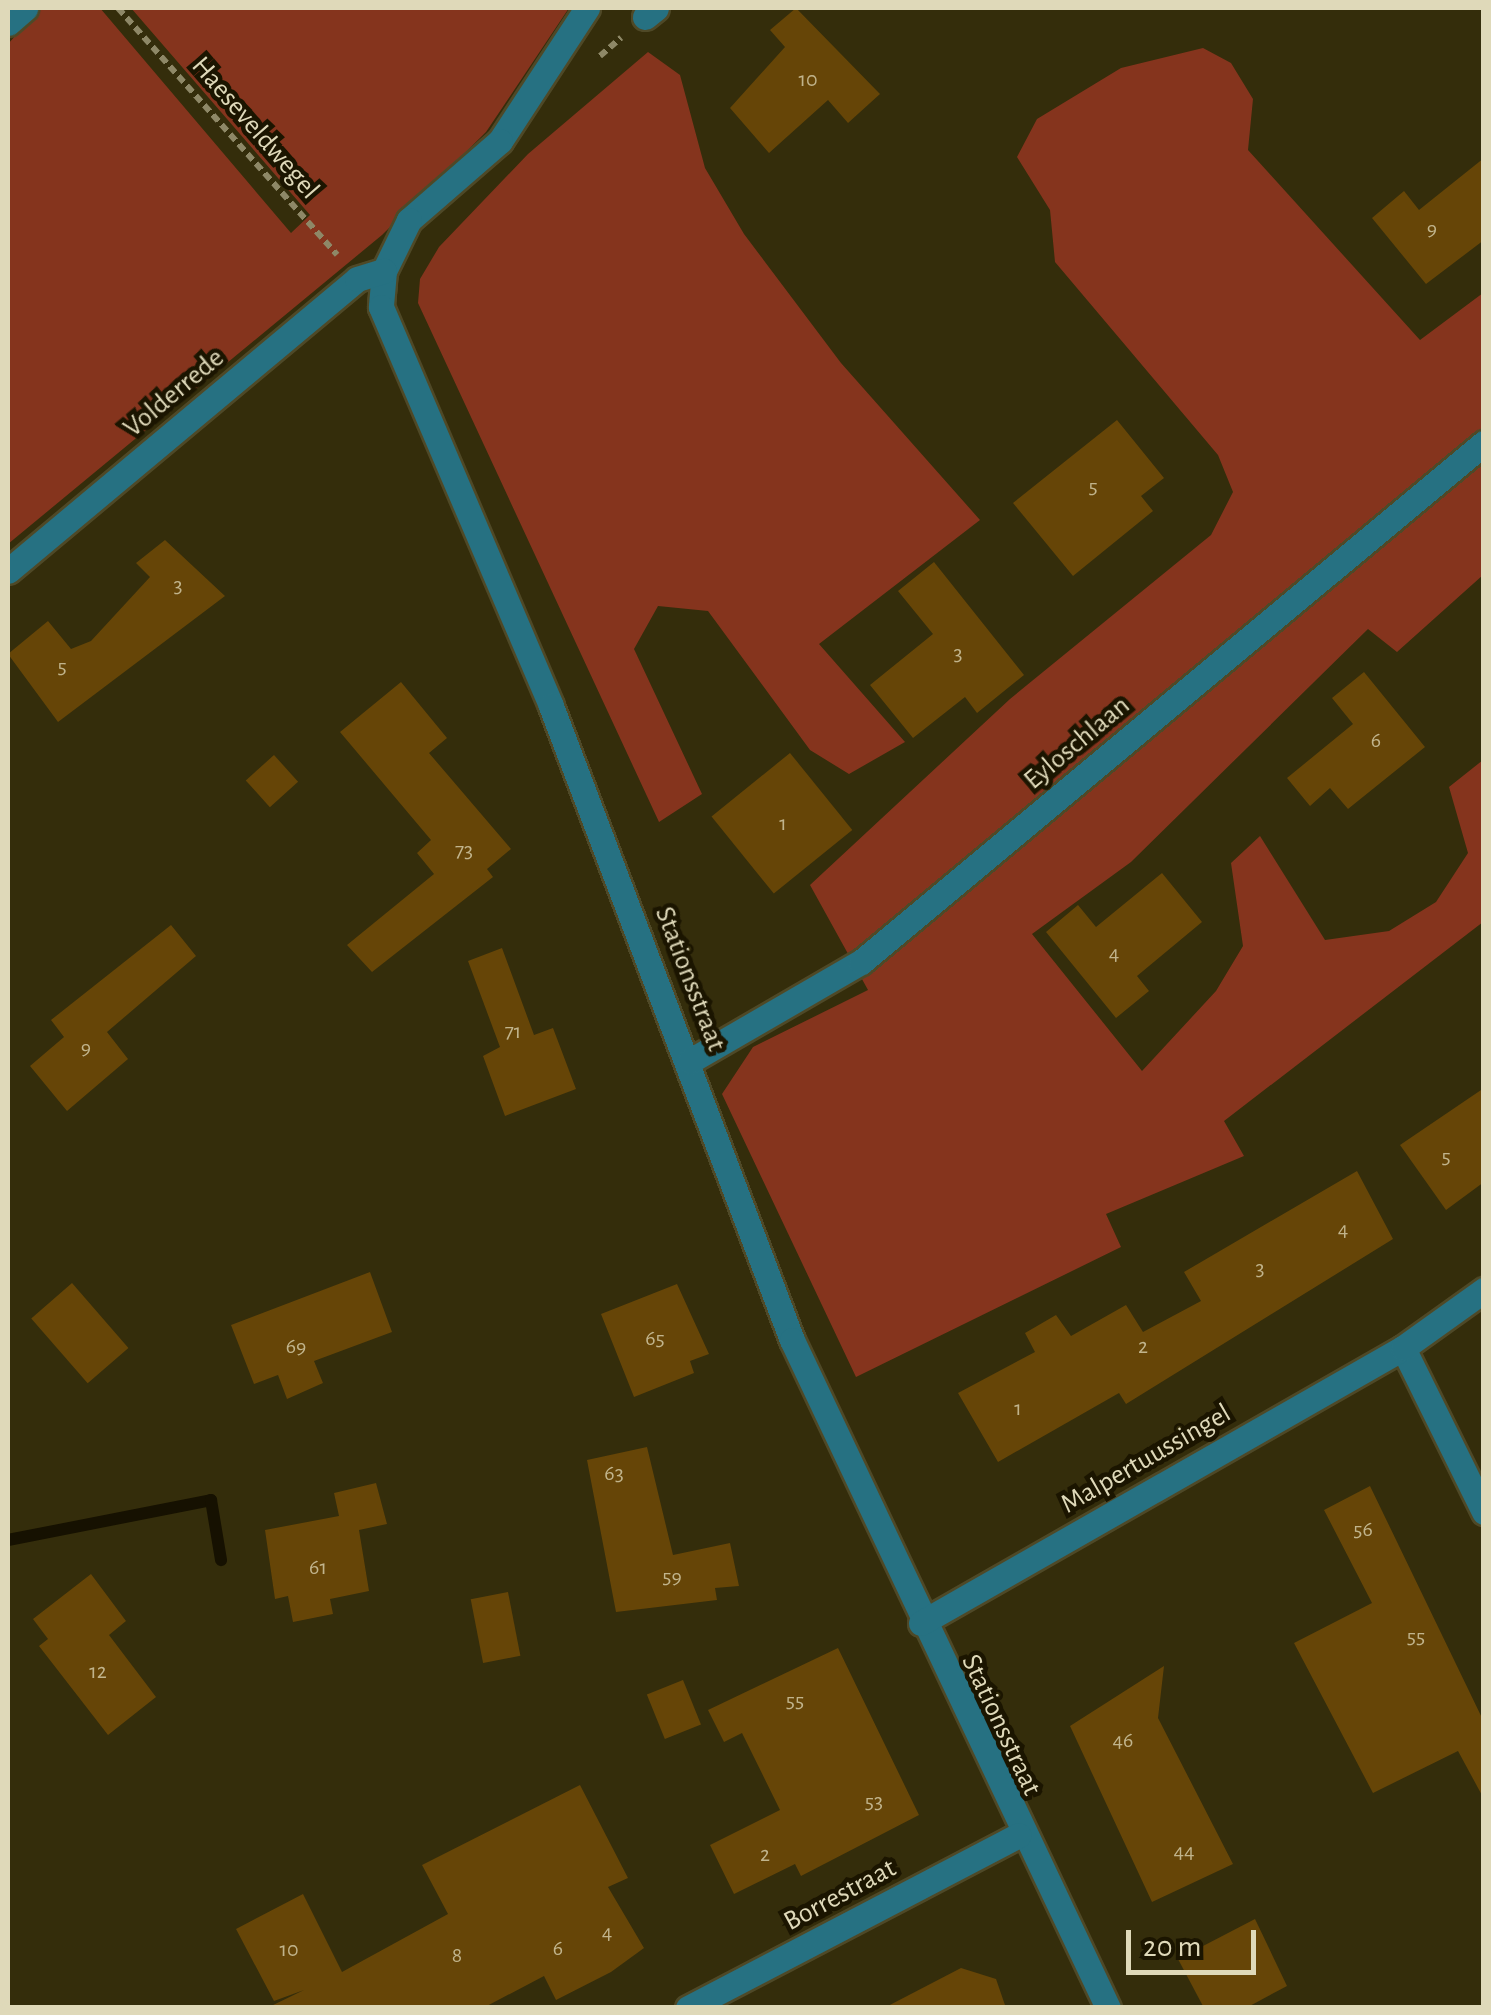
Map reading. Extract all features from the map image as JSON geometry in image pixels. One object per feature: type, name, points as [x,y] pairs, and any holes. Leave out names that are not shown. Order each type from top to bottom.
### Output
[{"type":"street","points":[[8,22],[25,8]]},
{"type":"street","name":"Stationsstraat","points":[[587,8],[500,141],[409,220],[384,271],[381,307],[690,1061],[792,1340],[1019,1835],[1108,2008]]},
{"type":"street","name":"Volderrede","points":[[8,571],[357,279],[384,271]]},
{"type":"street","name":"Eyloschlaan","points":[[690,1061],[861,962],[1484,444]]},
{"type":"street","name":"Malpertuussingel","points":[[920,1623],[1403,1348],[1484,1290]]},
{"type":"street","points":[[1403,1348],[1484,1512]]},
{"type":"street","name":"Borrestraat","points":[[688,2008],[1019,1835]]},
{"type":"path","name":"Haeseveldwegel","points":[[118,8],[357,279]]},
{"type":"shaded area","points":[[40,8],[100,8],[291,233],[310,215],[131,8],[569,8],[486,132],[382,235],[8,544],[8,44]]},
{"type":"shaded area","points":[[1203,48],[1231,63],[1253,99],[1248,150],[1420,340],[1483,293],[1483,575],[1397,652],[1368,629],[1131,862],[1032,934],[1142,1071],[1216,991],[1243,946],[1231,863],[1260,836],[1325,940],[1389,931],[1436,902],[1468,853],[1449,787],[1483,760],[1483,922],[1224,1121],[1244,1156],[1106,1214],[1121,1247],[856,1377],[722,1094],[753,1047],[868,990],[810,885],[1010,699],[1211,535],[1233,492],[1218,455],[1055,262],[1050,210],[1017,157],[1037,119],[1121,68]]},
{"type":"shaded area","points":[[648,52],[680,75],[705,168],[744,234],[841,363],[980,520],[819,644],[905,742],[849,774],[810,750],[708,611],[658,606],[634,649],[702,794],[659,822],[418,303],[420,279],[439,247],[528,154]]},
{"type":"building","points":[[796,8],[880,94],[848,123],[828,100],[769,153],[730,108],[785,47],[770,30]]},
{"type":"building","points":[[1484,158],[1484,240],[1426,284],[1372,218],[1404,191],[1419,210]]},
{"type":"building","points":[[1117,420],[1164,478],[1141,496],[1153,511],[1073,576],[1013,503]]},
{"type":"building","points":[[165,540],[225,596],[58,722],[8,654],[48,621],[71,649],[91,641],[150,577],[136,563]]},
{"type":"building","points":[[934,562],[1024,675],[977,713],[965,697],[913,738],[870,685],[933,634],[898,591]]},
{"type":"building","points":[[1364,672],[1425,747],[1348,809],[1330,788],[1310,806],[1287,778],[1353,724],[1332,698]]},
{"type":"building","points":[[401,682],[447,738],[429,753],[511,849],[487,869],[493,877],[372,972],[347,945],[434,874],[417,853],[431,840],[340,732]]},
{"type":"building","points":[[790,753],[852,830],[774,893],[712,817]]},
{"type":"building","points":[[274,755],[298,782],[270,807],[246,780]]},
{"type":"building","points":[[1162,873],[1202,922],[1137,976],[1149,991],[1116,1018],[1046,932],[1078,905],[1096,927]]},
{"type":"building","points":[[171,925],[196,956],[107,1032],[128,1059],[67,1111],[30,1066],[64,1037],[51,1020]]},
{"type":"building","points":[[502,948],[534,1035],[553,1028],[576,1089],[505,1116],[483,1056],[500,1047],[468,961]]},
{"type":"building","points":[[1484,1088],[1484,1182],[1446,1210],[1400,1145]]},
{"type":"building","points":[[1357,1171],[1393,1239],[1126,1404],[1119,1393],[998,1462],[958,1393],[1035,1352],[1025,1333],[1056,1315],[1071,1336],[1126,1305],[1143,1332],[1201,1301],[1184,1272]]},
{"type":"building","points":[[370,1272],[392,1332],[314,1361],[323,1383],[287,1399],[278,1375],[254,1384],[231,1325]]},
{"type":"building","points":[[72,1283],[128,1348],[88,1383],[31,1318]]},
{"type":"building","points":[[677,1284],[709,1354],[690,1361],[694,1373],[634,1397],[601,1314]]},
{"type":"building","points":[[647,1447],[673,1555],[730,1543],[739,1586],[715,1588],[717,1600],[616,1612],[587,1460]]},
{"type":"building","points":[[376,1483],[387,1524],[359,1530],[369,1591],[330,1599],[333,1614],[293,1622],[288,1596],[275,1599],[265,1530],[339,1516],[334,1493]]},
{"type":"building","points":[[1370,1486],[1484,1722],[1484,1799],[1458,1751],[1373,1793],[1294,1643],[1372,1603],[1324,1510]]},
{"type":"building","points":[[91,1574],[126,1621],[109,1635],[156,1697],[108,1735],[39,1646],[48,1639],[33,1619]]},
{"type":"building","points":[[508,1592],[520,1656],[483,1663],[471,1599]]},
{"type":"building","points":[[838,1648],[919,1815],[801,1876],[795,1864],[734,1894],[710,1845],[780,1810],[742,1733],[724,1742],[708,1710]]},
{"type":"building","points":[[1164,1666],[1158,1718],[1233,1864],[1152,1902],[1070,1726]]},
{"type":"building","points":[[683,1680],[701,1725],[665,1739],[647,1695]]},
{"type":"building","points":[[580,1785],[628,1878],[608,1887],[644,1948],[611,1972],[556,2000],[544,1976],[483,2008],[267,2008],[304,1990],[274,2001],[236,1929],[303,1894],[342,1972],[448,1914],[422,1865]]},
{"type":"building","points":[[1255,1919],[1287,1986],[1246,2008],[1204,2008],[1178,1959]]},
{"type":"building","points":[[961,1968],[996,1979],[1006,2008],[884,2008]]},
{"type":"waterway","points":[[8,1540],[211,1500],[221,1560]]}]
